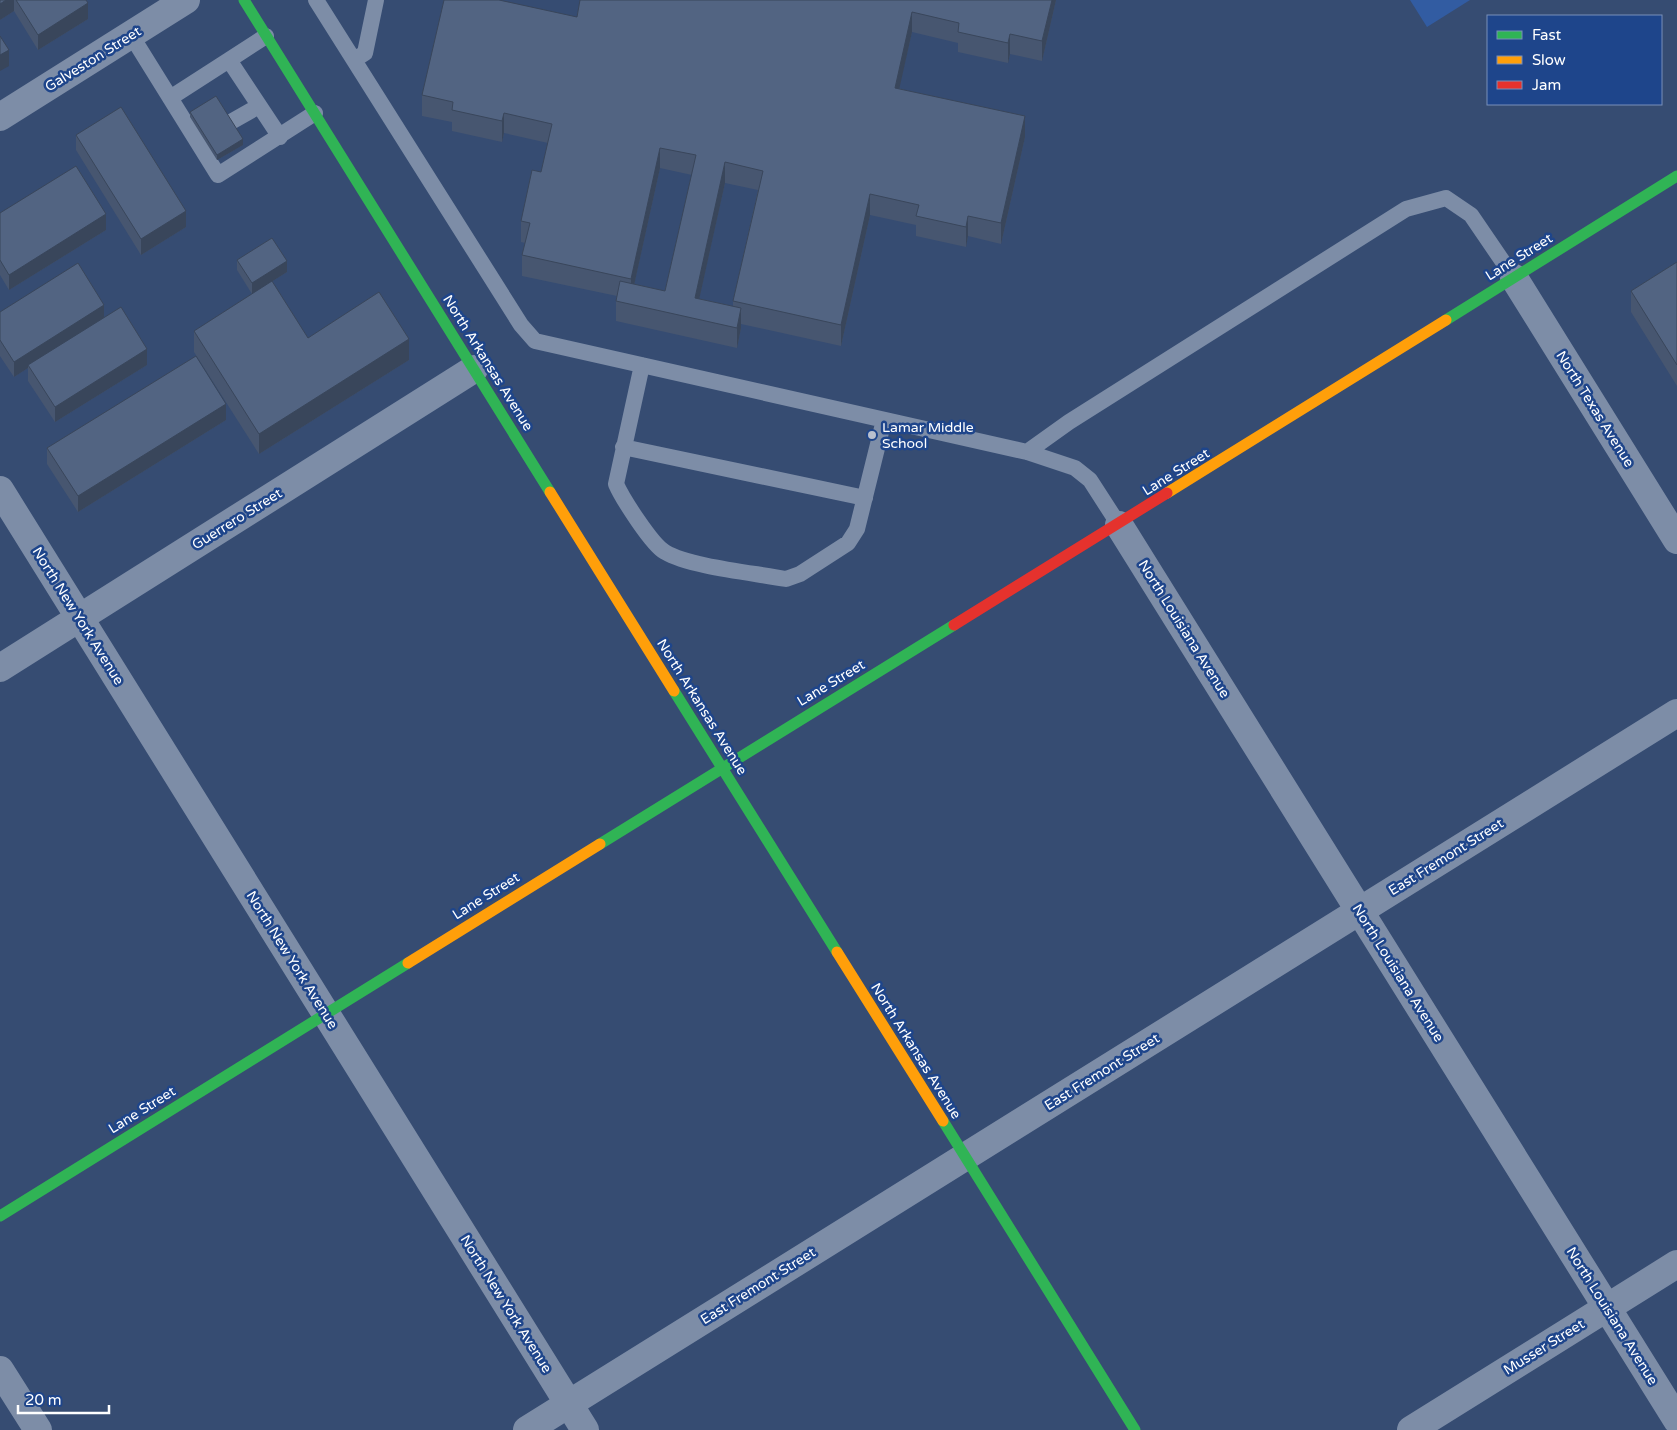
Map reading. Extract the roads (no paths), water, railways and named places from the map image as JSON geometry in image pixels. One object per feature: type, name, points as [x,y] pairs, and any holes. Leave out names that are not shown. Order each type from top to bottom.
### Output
[{"type":"street","name":"Galveston Street","points":[[0,117],[186,0]]},
{"type":"street","name":"North Arkansas Avenue","points":[[244,0],[1135,1430]]},
{"type":"street","name":"Lane Street","points":[[0,1216],[722,767],[1120,525],[1677,176]]},
{"type":"street","name":"North Texas Avenue","points":[[1514,278],[1677,540]]},
{"type":"street","name":"Guerrero Street","points":[[0,668],[474,369]]},
{"type":"street","name":"North New York Avenue","points":[[0,490],[585,1430]]},
{"type":"street","name":"North Louisiana Avenue","points":[[1120,525],[1677,1420]]},
{"type":"street","name":"East Fremont Street","points":[[527,1430],[1677,713]]},
{"type":"street","name":"Musser Street","points":[[1411,1430],[1677,1264]]},
{"type":"street","points":[[0,1370],[38,1430]]},
{"type":"lane","points":[[316,0],[521,325],[534,341],[1027,452],[1075,468],[1090,480],[1120,525]]},
{"type":"lane","points":[[354,60],[365,53],[376,0]]},
{"type":"lane","points":[[131,36],[170,98],[201,141],[218,175],[315,113]]},
{"type":"lane","points":[[170,98],[266,36]]},
{"type":"lane","points":[[229,60],[280,137]]},
{"type":"lane","points":[[230,123],[259,106]]},
{"type":"lane","points":[[1027,452],[1069,422],[1406,208],[1446,198],[1471,215],[1514,278]]},
{"type":"lane","points":[[642,365],[616,484],[623,499],[663,552],[680,559],[786,579],[800,574],[848,543],[857,529],[884,420]]},
{"type":"lane","points":[[623,447],[865,498]]},
{"type":"place","name":"Lamar Middle School","points":[[872,435]]}]
